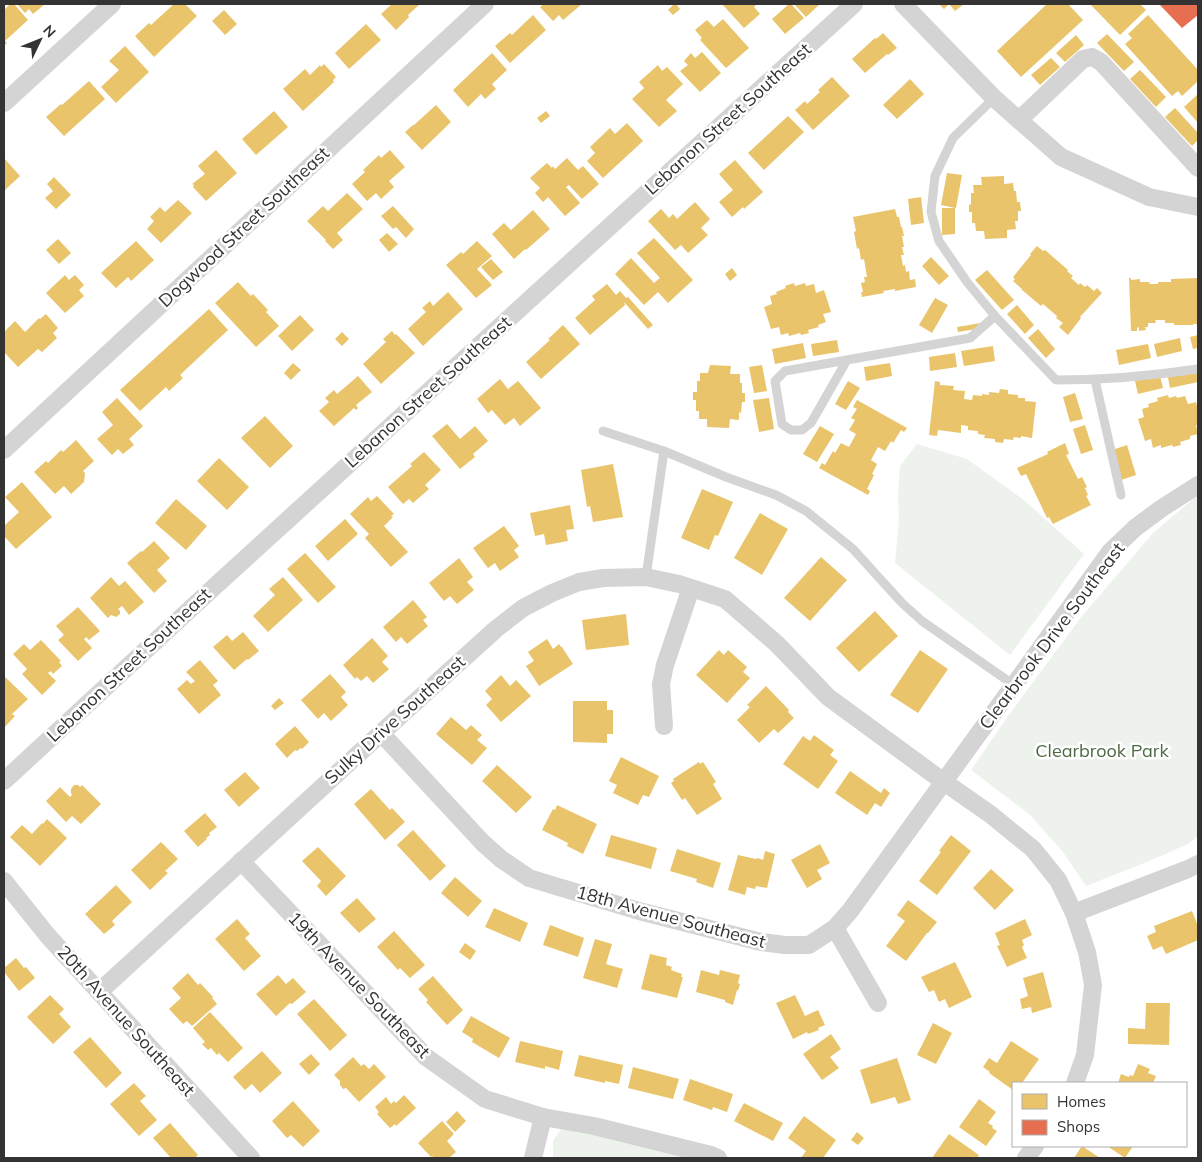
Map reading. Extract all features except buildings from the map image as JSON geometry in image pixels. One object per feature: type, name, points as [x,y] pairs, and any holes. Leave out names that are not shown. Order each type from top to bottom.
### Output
[{"type":"street","points":[[4,103],[112,4]]},
{"type":"street","name":"Dogwood Street Southeast","points":[[4,450],[485,4]]},
{"type":"street","name":"Lebanon Street Southeast","points":[[4,781],[854,4]]},
{"type":"street","points":[[904,4],[994,98],[1061,157],[1149,197],[1198,207]]},
{"type":"street","points":[[1019,120],[1083,59],[1092,57],[1101,62],[1198,168]]},
{"type":"street","name":"Clearbrook Drive Southeast","points":[[944,782],[1110,552],[1135,528],[1198,485]]},
{"type":"street","name":"Sulky Drive Southeast","points":[[99,992],[381,733],[496,629],[522,608],[579,582],[603,578],[646,577],[679,584],[725,599],[777,644],[828,697],[990,814],[1033,849],[1058,880],[1074,913],[1087,952],[1093,985],[1085,1055],[1075,1082]]},
{"type":"street","points":[[664,726],[661,684],[690,588]]},
{"type":"street","name":"18th Avenue Southeast","points":[[381,733],[484,843],[501,859],[530,878],[640,911],[761,942],[785,945],[809,945],[835,928],[944,782]]},
{"type":"street","name":"19th Avenue Southeast","points":[[241,861],[426,1057],[485,1099],[543,1117],[594,1126],[718,1158]]},
{"type":"street","points":[[1074,913],[1198,864]]},
{"type":"street","name":"20th Avenue Southeast","points":[[4,881],[48,936],[251,1158]]},
{"type":"street","points":[[835,928],[878,1003]]},
{"type":"street","points":[[533,1158],[543,1117]]},
{"type":"street","points":[[1026,1158],[1034,1147]]},
{"type":"lane","points":[[994,98],[953,138],[936,176],[931,212],[939,241],[967,282],[995,316],[1056,380],[1096,380],[1198,369]]},
{"type":"lane","points":[[847,360],[811,423],[802,430],[791,430],[782,424],[775,381],[785,371],[970,338],[995,316]]},
{"type":"lane","points":[[1096,380],[1121,495]]},
{"type":"lane","points":[[604,431],[664,451],[726,477],[776,495],[806,511],[853,549],[902,603],[922,621],[1014,685]]},
{"type":"lane","points":[[646,577],[664,451]]},
{"type":"green space","points":[[917,444],[967,459],[1024,500],[1084,554],[1010,655],[895,563],[899,518],[900,466]]},
{"type":"green space","name":"Clearbrook Park","points":[[1198,495],[1198,836],[1188,844],[1086,886],[1063,852],[1030,815],[971,770],[1013,709],[1082,616],[1153,533]]},
{"type":"green space","points":[[563,1126],[596,1130],[687,1158],[553,1158],[553,1141]]}]
